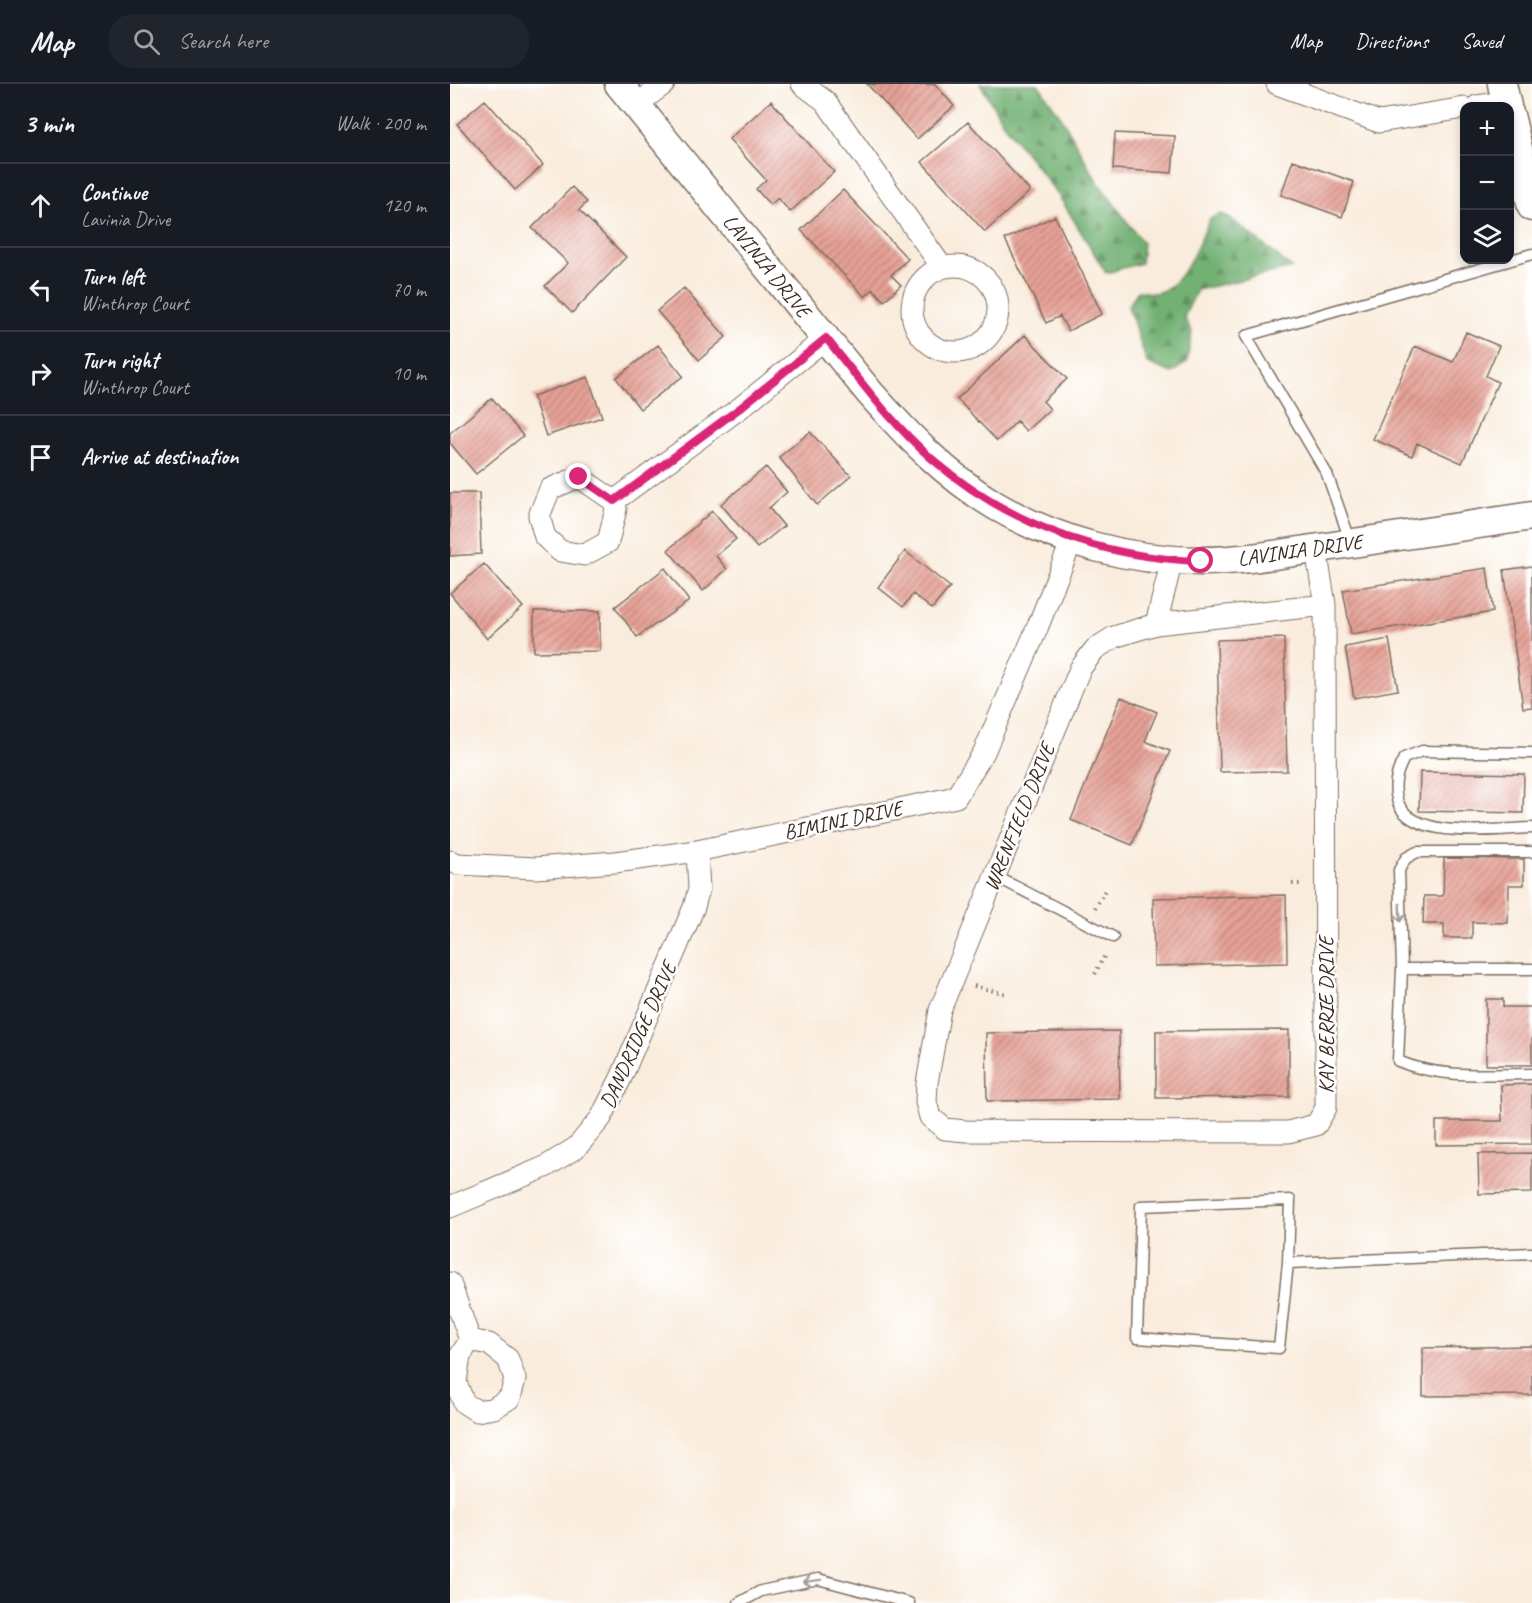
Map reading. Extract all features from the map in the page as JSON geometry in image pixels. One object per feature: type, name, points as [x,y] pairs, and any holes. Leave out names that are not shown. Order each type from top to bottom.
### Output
[{"type":"street","points":[[628,94],[664,84]]},
{"type":"street","points":[[802,84],[825,101],[942,267]]},
{"type":"street","points":[[1277,84],[1379,122],[1460,109]]},
{"type":"street","name":"LAVINIA DRIVE","points":[[628,94],[877,400],[930,457],[996,506],[1033,525],[1072,540],[1134,555],[1201,561],[1239,559],[1316,549],[1532,516]]},
{"type":"street","points":[[1514,134],[1532,207]]},
{"type":"street","points":[[956,265],[970,268],[984,276],[998,301],[998,315],[994,329],[976,347],[962,352],[946,352],[932,346],[919,334],[913,320],[913,299],[919,285],[929,274],[942,267],[956,265]]},
{"type":"street","points":[[614,501],[740,408],[826,338]]},
{"type":"street","name":"BIMINI DRIVE","points":[[450,861],[458,864],[536,868],[615,862],[697,850],[956,797],[984,752],[1072,540]]},
{"type":"street","name":"KAY BERRIE DRIVE","points":[[930,1118],[945,1129],[966,1131],[1288,1131],[1316,1125],[1326,1108],[1325,605],[1316,549]]},
{"type":"street","points":[[1156,624],[1172,560]]},
{"type":"street","name":"WRENFIELD DRIVE","points":[[930,1118],[926,1102],[927,1083],[940,1010],[1080,669],[1095,649],[1114,637],[1156,624],[1325,605]]},
{"type":"street","name":"DANDRIDGE DRIVE","points":[[450,1207],[545,1167],[577,1147],[601,1118],[621,1078],[694,907],[699,880],[697,850]]},
{"type":"street","points":[[450,1283],[470,1340]]},
{"type":"lane","points":[[1351,543],[1327,474],[1246,336],[1532,254]]},
{"type":"lane","points":[[1532,753],[1422,751],[1404,758],[1397,772],[1395,789],[1397,805],[1409,819],[1421,824],[1445,830],[1532,828]]},
{"type":"lane","points":[[1532,852],[1417,852],[1406,858],[1399,870],[1402,969],[1398,1061],[1438,1073],[1532,1074]]},
{"type":"lane","points":[[996,876],[1113,937]]},
{"type":"lane","points":[[1402,969],[1532,969]]},
{"type":"lane","points":[[1290,1200],[1288,1263],[1279,1348],[1137,1338],[1141,1206],[1290,1200]]},
{"type":"lane","points":[[1288,1263],[1532,1253]]},
{"type":"lane","points":[[739,1603],[761,1591],[818,1579],[909,1603]]},
{"type":"path","points":[[983,989],[1006,994]]},
{"type":"green space","points":[[980,84],[1038,84],[1061,117],[1097,181],[1143,243],[1141,263],[1106,273],[1059,196],[1005,126]]},
{"type":"green space","points":[[1220,214],[1229,217],[1292,268],[1197,290],[1184,317],[1192,332],[1187,362],[1172,373],[1147,363],[1128,306],[1138,291],[1152,293],[1163,290],[1181,275],[1195,252],[1210,219]]},
{"type":"building","points":[[867,84],[935,84],[954,106],[917,139]]},
{"type":"building","points":[[485,100],[543,165],[515,190],[457,124]]},
{"type":"building","points":[[771,101],[834,172],[790,212],[778,198],[770,205],[756,189],[766,180],[729,139]]},
{"type":"building","points":[[968,122],[1030,191],[985,232],[922,162]]},
{"type":"building","points":[[1115,133],[1175,136],[1172,173],[1113,169]]},
{"type":"building","points":[[1293,160],[1354,182],[1342,217],[1281,195]]},
{"type":"building","points":[[572,187],[587,202],[579,210],[626,257],[572,313],[545,286],[568,263],[532,228]]},
{"type":"building","points":[[843,190],[908,259],[891,275],[901,285],[884,301],[873,289],[865,297],[801,230]]},
{"type":"building","points":[[1055,216],[1102,314],[1068,331],[1060,316],[1046,323],[1005,239]]},
{"type":"building","points":[[684,288],[726,337],[699,360],[657,311]]},
{"type":"building","points":[[1466,332],[1499,346],[1486,376],[1498,382],[1462,463],[1417,443],[1412,456],[1373,439],[1415,346],[1453,362]]},
{"type":"building","points":[[1025,335],[1067,379],[1043,401],[1050,409],[1026,431],[1017,421],[997,441],[957,399]]},
{"type":"building","points":[[658,345],[683,376],[640,409],[616,378]]},
{"type":"building","points":[[588,377],[602,417],[546,436],[533,396]]},
{"type":"building","points":[[492,398],[523,436],[476,474],[450,443],[450,433]]},
{"type":"building","points":[[810,432],[851,476],[817,505],[779,457]]},
{"type":"building","points":[[766,467],[787,492],[769,508],[784,526],[757,548],[721,504]]},
{"type":"building","points":[[450,493],[479,493],[481,554],[450,556]]},
{"type":"building","points":[[712,511],[736,539],[716,556],[727,569],[703,591],[668,550]]},
{"type":"building","points":[[905,551],[950,587],[932,609],[913,594],[903,607],[878,587]]},
{"type":"building","points":[[484,564],[523,607],[487,639],[450,593]]},
{"type":"building","points":[[1532,566],[1532,707],[1523,708],[1504,570]]},
{"type":"building","points":[[665,568],[689,601],[637,637],[615,607]]},
{"type":"building","points":[[1487,568],[1493,612],[1351,634],[1343,590]]},
{"type":"building","points":[[534,611],[600,611],[600,651],[534,652]]},
{"type":"building","points":[[1284,638],[1287,771],[1220,772],[1217,640]]},
{"type":"building","points":[[1389,639],[1398,690],[1354,698],[1345,647]]},
{"type":"building","points":[[1121,697],[1157,712],[1145,741],[1170,751],[1132,845],[1071,820]]},
{"type":"building","points":[[1420,772],[1524,774],[1523,813],[1419,811]]},
{"type":"building","points":[[1444,858],[1524,859],[1524,885],[1509,885],[1508,923],[1472,922],[1472,938],[1444,938],[1444,924],[1423,924],[1424,896],[1443,896]]},
{"type":"building","points":[[1286,895],[1287,963],[1154,966],[1153,898]]},
{"type":"building","points":[[1486,999],[1503,999],[1503,1007],[1532,1007],[1532,1065],[1486,1065]]},
{"type":"building","points":[[1289,1030],[1289,1097],[1156,1098],[1156,1031]]},
{"type":"building","points":[[1119,1031],[1120,1099],[987,1101],[986,1033]]},
{"type":"building","points":[[1532,1084],[1532,1144],[1436,1145],[1436,1121],[1502,1121],[1501,1085]]},
{"type":"building","points":[[1532,1153],[1532,1193],[1479,1194],[1478,1154]]},
{"type":"building","points":[[1532,1346],[1532,1395],[1423,1396],[1423,1348]]},
{"type":"route","points":[[579,477],[614,501],[740,408],[826,338],[869,392],[930,457],[962,483],[996,506],[1033,525],[1101,548],[1172,560],[1201,561]]}]
